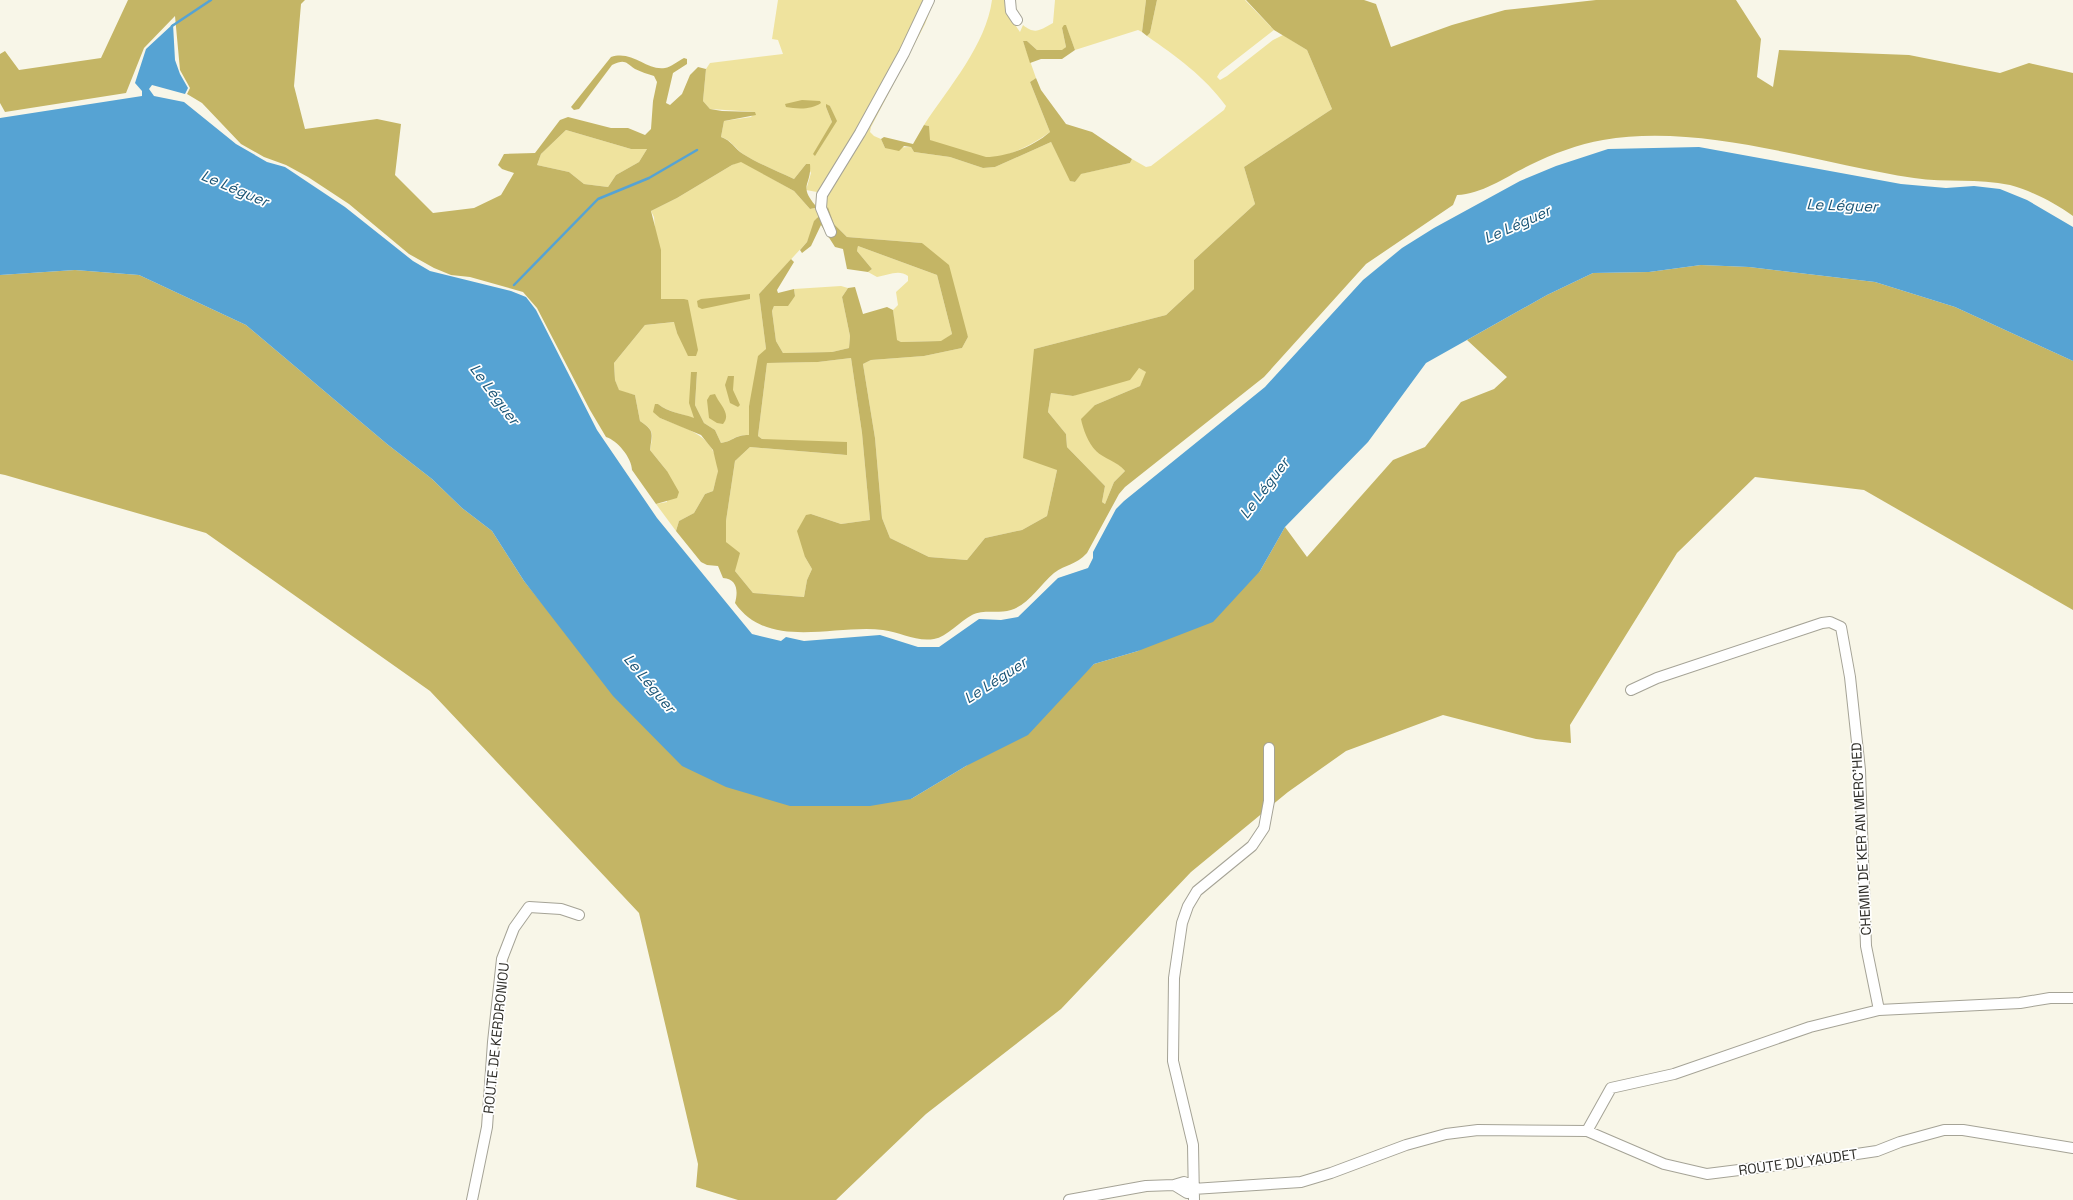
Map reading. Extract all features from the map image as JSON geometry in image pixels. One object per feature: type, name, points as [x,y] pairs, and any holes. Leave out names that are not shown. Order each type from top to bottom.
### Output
[{"type":"street","points":[[831,232],[821,208],[822,195],[860,133],[900,60],[929,0]]},
{"type":"street","points":[[1010,0],[1012,11],[1017,20]]},
{"type":"street","name":"CHEMIN DE KER AN MERC'HED","points":[[1631,690],[1657,678],[1822,623],[1830,622],[1841,627],[1850,677],[1860,770],[1866,946],[1879,1010]]},
{"type":"street","points":[[1194,1200],[1193,1145],[1173,1061],[1174,978],[1182,922],[1188,906],[1197,891],[1252,846],[1264,828],[1269,801],[1269,748]]},
{"type":"street","name":"ROUTE DE KERDRONIOU","points":[[472,1200],[487,1127],[493,1042],[502,959],[514,928],[529,907],[561,909],[579,915]]},
{"type":"street","points":[[1587,1131],[1611,1088],[1674,1074],[1810,1027],[1879,1010],[2020,1003],[2050,998],[2073,998]]},
{"type":"street","name":"ROUTE DU YAUDET","points":[[1069,1200],[1146,1186],[1174,1185],[1187,1193],[1193,1189],[1301,1182],[1331,1173],[1406,1145],[1446,1134],[1478,1130],[1587,1131],[1664,1164],[1707,1174],[1877,1151],[1900,1142],[1944,1130],[1963,1130],[2073,1148]]},
{"type":"shaded area","points":[[128,0],[305,0],[301,4],[294,86],[305,129],[377,119],[401,124],[395,175],[433,213],[474,208],[501,195],[514,173],[502,169],[498,165],[504,154],[535,153],[560,120],[568,117],[611,128],[628,128],[645,135],[651,129],[653,101],[657,82],[654,76],[635,69],[625,62],[612,65],[579,109],[574,110],[571,107],[611,57],[626,56],[658,68],[665,68],[684,58],[687,59],[687,64],[673,73],[666,103],[670,105],[682,94],[690,75],[698,67],[706,69],[703,101],[710,109],[755,112],[756,115],[724,121],[721,137],[728,140],[740,152],[749,158],[794,179],[806,164],[810,164],[806,189],[815,205],[815,208],[810,209],[794,191],[741,162],[732,165],[677,198],[651,211],[661,250],[661,299],[688,300],[698,350],[696,356],[688,356],[677,333],[674,322],[645,325],[614,363],[615,380],[619,390],[635,395],[640,421],[648,427],[651,433],[650,450],[667,471],[679,492],[677,498],[656,504],[632,470],[627,455],[615,442],[606,437],[590,410],[537,308],[523,292],[470,277],[451,275],[434,268],[409,254],[349,204],[308,177],[286,165],[264,157],[241,144],[202,103],[187,94],[190,88],[180,70],[175,16],[144,48],[126,93],[5,112],[0,103],[0,54],[5,51],[19,70],[101,58]],"holes":[[[566,130],[631,149],[647,149],[639,162],[616,175],[608,187],[584,184],[569,172],[537,165],[541,154]]]},
{"type":"shaded area","points":[[778,0],[927,0],[913,33],[821,191],[817,192],[806,190],[811,173],[806,164],[794,179],[749,158],[728,140],[721,137],[724,121],[751,117],[755,112],[710,109],[703,101],[706,69],[710,63],[783,54],[778,40],[772,39]],"holes":[[[830,106],[836,121],[815,156],[832,122],[826,107]]]},
{"type":"shaded area","points":[[931,0],[934,0],[925,24],[871,127],[870,132],[874,136],[881,139],[885,148],[911,147],[914,152],[950,157],[983,168],[995,167],[1051,142],[1071,181],[1075,182],[1080,174],[1130,163],[1132,159],[1146,167],[1151,166],[1224,110],[1226,106],[1209,85],[1199,76],[1179,59],[1147,36],[1150,33],[1157,0],[1245,0],[1274,30],[1220,72],[1217,77],[1220,80],[1227,76],[1273,40],[1283,35],[1307,50],[1332,109],[1244,167],[1255,204],[1194,260],[1194,289],[1166,315],[1034,349],[1057,470],[1047,516],[1022,530],[985,538],[967,560],[929,557],[890,538],[882,518],[875,438],[863,364],[871,360],[924,356],[962,348],[968,337],[922,243],[847,237],[834,224],[828,207],[824,210],[826,194]]},
{"type":"shaded area","points":[[992,0],[1007,0],[1005,10],[1020,32],[1023,25],[1034,31],[1053,23],[1055,0],[1146,0],[1142,32],[1138,30],[1075,50],[1066,26],[1062,28],[1066,47],[1062,51],[1037,50],[1027,41],[1023,41],[1036,78],[1030,82],[1050,132],[1031,144],[1009,154],[995,157],[979,157],[929,140],[929,126],[924,125],[955,81],[974,49],[988,17]]},
{"type":"shaded area","points":[[1146,0],[1157,0],[1150,33],[1147,36],[1142,32]]},
{"type":"shaded area","points":[[1246,0],[1364,0],[1376,4],[1391,47],[1452,25],[1505,10],[1596,0],[1736,0],[1761,39],[1757,77],[1773,87],[1779,50],[1909,55],[2000,73],[2029,63],[2073,73],[2073,216],[2043,198],[2010,185],[1986,182],[1914,178],[1759,147],[1719,141],[1680,137],[1641,136],[1603,140],[1575,147],[1538,161],[1495,184],[1467,194],[1457,195],[1453,205],[1366,264],[1264,377],[1125,487],[1119,494],[1087,553],[1079,560],[1054,573],[1023,604],[1011,610],[1001,612],[976,613],[939,638],[927,640],[883,630],[784,631],[765,627],[749,618],[735,603],[736,587],[734,583],[723,578],[718,566],[707,565],[701,562],[676,531],[679,521],[694,513],[705,494],[713,491],[718,471],[713,450],[701,435],[660,418],[653,412],[655,404],[694,418],[689,403],[691,372],[697,372],[695,405],[704,423],[715,430],[721,443],[740,436],[749,435],[749,406],[758,356],[766,349],[759,294],[791,259],[794,262],[777,290],[778,293],[794,289],[795,296],[788,306],[774,306],[772,311],[776,341],[783,353],[832,352],[849,348],[850,336],[842,297],[848,288],[855,287],[863,314],[887,307],[893,310],[897,340],[901,342],[941,341],[952,334],[937,275],[858,246],[857,251],[872,269],[868,272],[847,269],[843,249],[835,247],[821,225],[811,246],[802,253],[800,250],[807,242],[814,221],[828,207],[834,224],[847,237],[922,243],[949,265],[968,337],[962,348],[924,356],[871,360],[863,364],[875,438],[882,518],[890,538],[929,557],[967,560],[985,538],[1022,530],[1047,516],[1057,470],[1023,458],[1034,349],[1166,315],[1194,289],[1194,260],[1255,204],[1244,167],[1332,109],[1307,50],[1274,30]],"holes":[[[851,358],[862,433],[870,520],[841,524],[811,514],[806,515],[797,531],[805,557],[812,569],[807,580],[804,597],[753,593],[735,571],[740,553],[726,542],[726,521],[735,461],[750,447],[847,455],[847,442],[762,439],[758,436],[767,363],[818,362]],[[1139,368],[1146,372],[1140,386],[1095,405],[1081,419],[1086,436],[1093,448],[1099,454],[1125,471],[1114,482],[1105,504],[1102,502],[1105,486],[1067,447],[1066,434],[1048,412],[1051,393],[1073,396],[1102,388],[1130,380]]]},
{"type":"shaded area","points":[[1066,25],[1075,50],[1062,59],[1041,59],[1030,63],[1023,41],[1027,41],[1037,50],[1062,50],[1066,47],[1062,28]]},
{"type":"shaded area","points":[[1036,78],[1041,90],[1066,124],[1092,132],[1132,159],[1130,163],[1081,174],[1075,182],[1070,181],[1051,142],[995,167],[983,168],[950,157],[914,152],[911,147],[904,146],[899,151],[885,148],[881,139],[884,137],[913,144],[924,125],[929,126],[930,140],[986,157],[1003,155],[1020,150],[1036,142],[1050,132],[1030,82]]},
{"type":"shaded area","points":[[802,100],[820,101],[821,103],[813,107],[804,108],[786,107],[785,104]]},
{"type":"shaded area","points":[[826,104],[830,106],[837,121],[815,156],[813,154],[832,122]]},
{"type":"shaded area","points":[[566,130],[631,149],[647,149],[639,162],[616,175],[608,187],[584,184],[569,172],[537,165],[541,154]]},
{"type":"shaded area","points":[[741,161],[794,191],[810,209],[815,208],[815,205],[819,214],[807,242],[759,294],[766,349],[749,406],[749,435],[740,436],[721,443],[715,430],[704,423],[695,405],[697,372],[691,372],[695,419],[671,411],[658,404],[660,418],[690,430],[706,441],[716,458],[718,470],[713,491],[705,494],[694,513],[679,521],[676,531],[656,504],[667,502],[667,471],[650,450],[652,433],[648,427],[640,421],[635,395],[619,391],[615,380],[614,363],[645,325],[675,322],[677,333],[684,299],[661,299],[654,217],[651,211],[677,198]]},
{"type":"shaded area","points":[[858,246],[937,275],[952,334],[942,341],[901,342],[896,340],[893,310],[898,305],[896,292],[908,281],[908,276],[897,273],[877,277],[868,272],[872,269],[857,251]]},
{"type":"shaded area","points":[[1701,265],[1749,267],[1875,282],[1955,307],[2073,361],[2073,610],[1864,490],[1755,477],[1677,553],[1570,725],[1571,743],[1536,739],[1443,715],[1346,751],[1288,792],[1191,872],[1061,1009],[926,1114],[836,1200],[738,1200],[696,1187],[698,1164],[639,913],[430,691],[206,533],[0,474],[0,275],[75,270],[139,275],[246,325],[387,444],[432,479],[462,508],[492,531],[524,581],[565,632],[911,799],[966,766],[1075,682],[1094,664],[1138,651],[1260,571],[1285,527],[1307,557],[1393,460],[1425,447],[1461,402],[1494,389],[1507,377],[1467,340],[1547,295],[1593,273],[1649,272]]},
{"type":"shaded area","points":[[841,286],[848,288],[842,297],[850,336],[849,348],[832,352],[783,353],[776,341],[772,311],[774,306],[795,296],[794,289]]},
{"type":"shaded area","points":[[750,294],[750,299],[702,309],[698,307],[697,301],[701,299]]},
{"type":"shaded area","points":[[851,358],[862,433],[870,520],[841,524],[811,514],[805,557],[812,569],[807,580],[804,597],[753,593],[735,571],[726,542],[726,521],[735,461],[750,447],[847,455],[762,439],[758,436],[767,363],[818,362]]},
{"type":"shaded area","points":[[1139,368],[1147,372],[1140,386],[1095,405],[1095,450],[1121,466],[1125,471],[1114,482],[1105,504],[1102,502],[1105,486],[1067,447],[1066,434],[1048,412],[1051,393],[1073,396]]},
{"type":"shaded area","points":[[728,376],[734,376],[733,390],[740,405],[738,407],[730,403],[725,385]]},
{"type":"shaded area","points":[[715,394],[724,409],[726,416],[723,424],[717,423],[709,418],[707,400],[710,395]]},
{"type":"water","name":"Le Léguer","points":[[173,24],[175,60],[180,74],[188,88],[185,94],[152,85],[149,89],[154,96],[184,102],[236,144],[267,162],[285,167],[345,207],[413,261],[430,271],[511,291],[526,297],[536,310],[597,430],[657,518],[752,634],[781,641],[786,637],[804,641],[880,635],[918,647],[939,647],[979,619],[1001,620],[1018,617],[1058,578],[1088,568],[1093,558],[1093,552],[1116,509],[1265,387],[1363,280],[1402,248],[1434,228],[1520,181],[1556,166],[1608,149],[1699,147],[1901,184],[1946,188],[1974,186],[2000,189],[2027,200],[2073,227],[2073,361],[1955,307],[1875,282],[1749,267],[1701,265],[1649,272],[1593,273],[1547,295],[1426,363],[1368,442],[1285,527],[1260,571],[1213,622],[1138,651],[1094,664],[1028,735],[966,766],[911,799],[870,806],[790,806],[726,787],[682,766],[613,696],[524,581],[492,531],[462,508],[432,479],[387,444],[246,325],[139,275],[75,270],[0,275],[0,118],[142,96],[142,91],[135,83],[146,49]]},
{"type":"waterway","points":[[172,26],[211,0]]},
{"type":"waterway","points":[[514,285],[598,199],[649,178],[697,150]]}]
